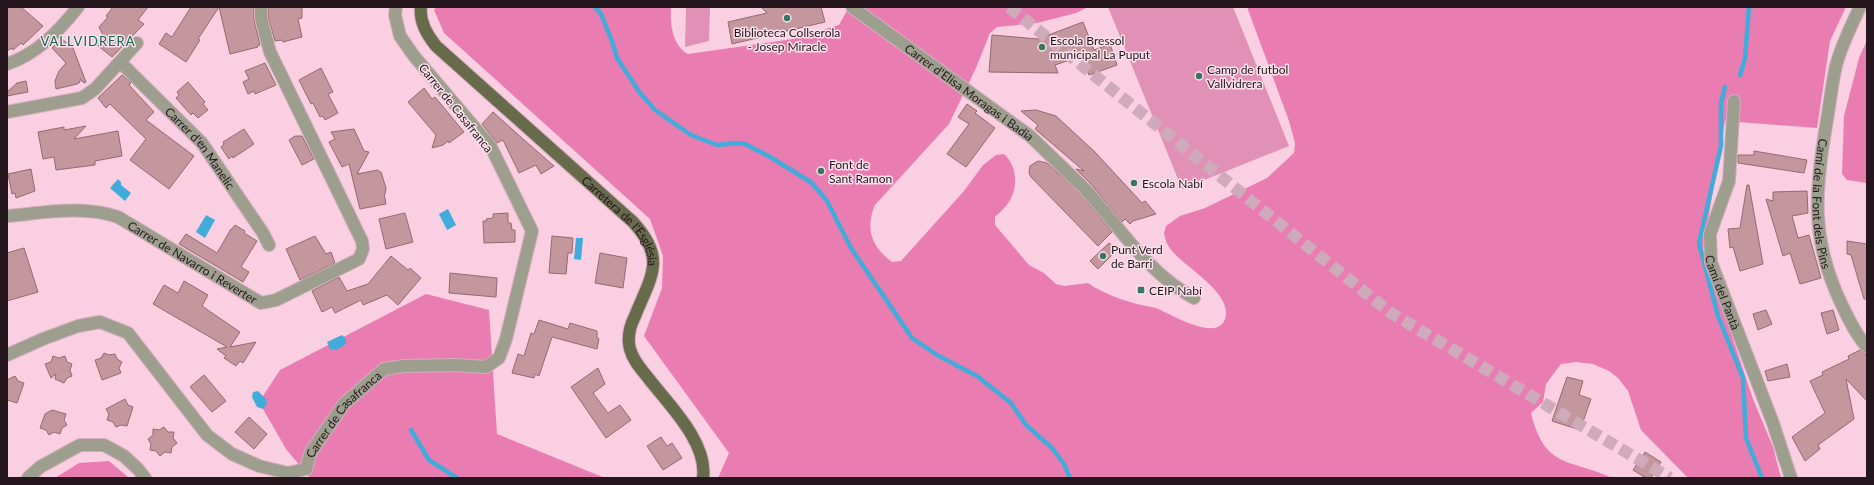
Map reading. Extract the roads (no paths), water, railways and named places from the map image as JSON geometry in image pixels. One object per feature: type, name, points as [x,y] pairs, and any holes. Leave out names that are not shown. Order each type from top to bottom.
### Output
[{"type":"main road","name":"Carretera de l'Església","points":[[421,7],[421,18],[426,32],[436,46],[633,222],[648,242],[653,255],[654,268],[632,322],[629,336],[630,349],[636,363],[680,418],[700,449],[704,462],[703,478]]},
{"type":"street","points":[[7,64],[18,60],[42,45],[60,28],[78,7]]},
{"type":"street","name":"Carrer de Navarro i Reverter","points":[[7,216],[86,210],[111,214],[261,302],[268,303],[359,259],[363,249],[362,241],[270,52],[262,23],[262,7]]},
{"type":"street","name":"Carrer de Casafranca","points":[[7,355],[78,326],[100,322],[121,330],[128,333],[207,435],[232,454],[259,466],[288,473],[307,473],[311,452],[344,404],[384,369],[411,366],[456,365],[486,367],[499,358],[506,339],[532,231],[491,147],[418,61],[400,36],[395,15],[396,7]]},
{"type":"street","name":"Carrer d'Elisa Moragas i Badia","points":[[852,7],[1030,136],[1083,187],[1110,217],[1128,242],[1170,282],[1194,298]]},
{"type":"street","name":"Camí de la Font dels Pins","points":[[1860,7],[1850,27],[1836,66],[1820,160],[1816,200],[1820,237],[1830,276],[1846,314],[1867,347]]},
{"type":"street","points":[[7,112],[82,98],[95,89],[137,43]]},
{"type":"street","name":"Carrer d'en Manelic","points":[[120,62],[202,143],[263,233],[269,245]]},
{"type":"street","name":"Camí del Pantà","points":[[1734,101],[1729,181],[1710,234],[1711,262],[1773,423],[1791,478]]},
{"type":"street","points":[[28,478],[40,467],[80,445],[104,445],[124,456],[145,478]]},
{"type":"water","points":[[118,179],[121,182],[121,185],[131,193],[125,201],[110,188]]},
{"type":"water","points":[[448,209],[456,225],[447,230],[439,214]]},
{"type":"water","points":[[206,215],[215,220],[205,238],[196,232]]},
{"type":"water","points":[[576,238],[583,238],[581,260],[574,259]]},
{"type":"water","points":[[342,335],[346,339],[346,344],[336,350],[330,349],[327,342]]},
{"type":"water","points":[[258,391],[266,399],[267,403],[263,409],[257,407],[252,397],[253,392]]},
{"type":"waterway","points":[[595,7],[601,14],[617,58],[640,93],[655,110],[691,135],[717,145],[736,143],[745,144],[772,158],[812,183],[827,201],[851,248],[912,338],[937,355],[977,376],[1011,403],[1026,425],[1052,448],[1064,464],[1070,478]]},
{"type":"waterway","points":[[1740,75],[1745,58],[1749,7]]},
{"type":"waterway","points":[[1725,87],[1721,103],[1721,146],[1699,243],[1718,316],[1743,378],[1746,438],[1762,478]]},
{"type":"waterway","points":[[411,430],[429,460],[457,478]]},
{"type":"tunnel","points":[[1009,7],[1391,313],[1670,478]]},
{"type":"place","name":"Biblioteca Collserola - Josep Miracle","points":[[787,18]]},
{"type":"place","name":"Escola Bressol municipal La Puput","points":[[1042,47]]},
{"type":"place","name":"Camp de futbol Vallvidrera","points":[[1199,76]]},
{"type":"place","name":"Font de Sant Ramon","points":[[821,171]]},
{"type":"place","name":"Escola Nabí","points":[[1134,183]]},
{"type":"place","name":"Punt Verd de Barri","points":[[1103,256]]},
{"type":"place","name":"CEIP Nabí","points":[[1141,290]]},
{"type":"district","name":"VALLVIDRERA","points":[[88,41]]}]
